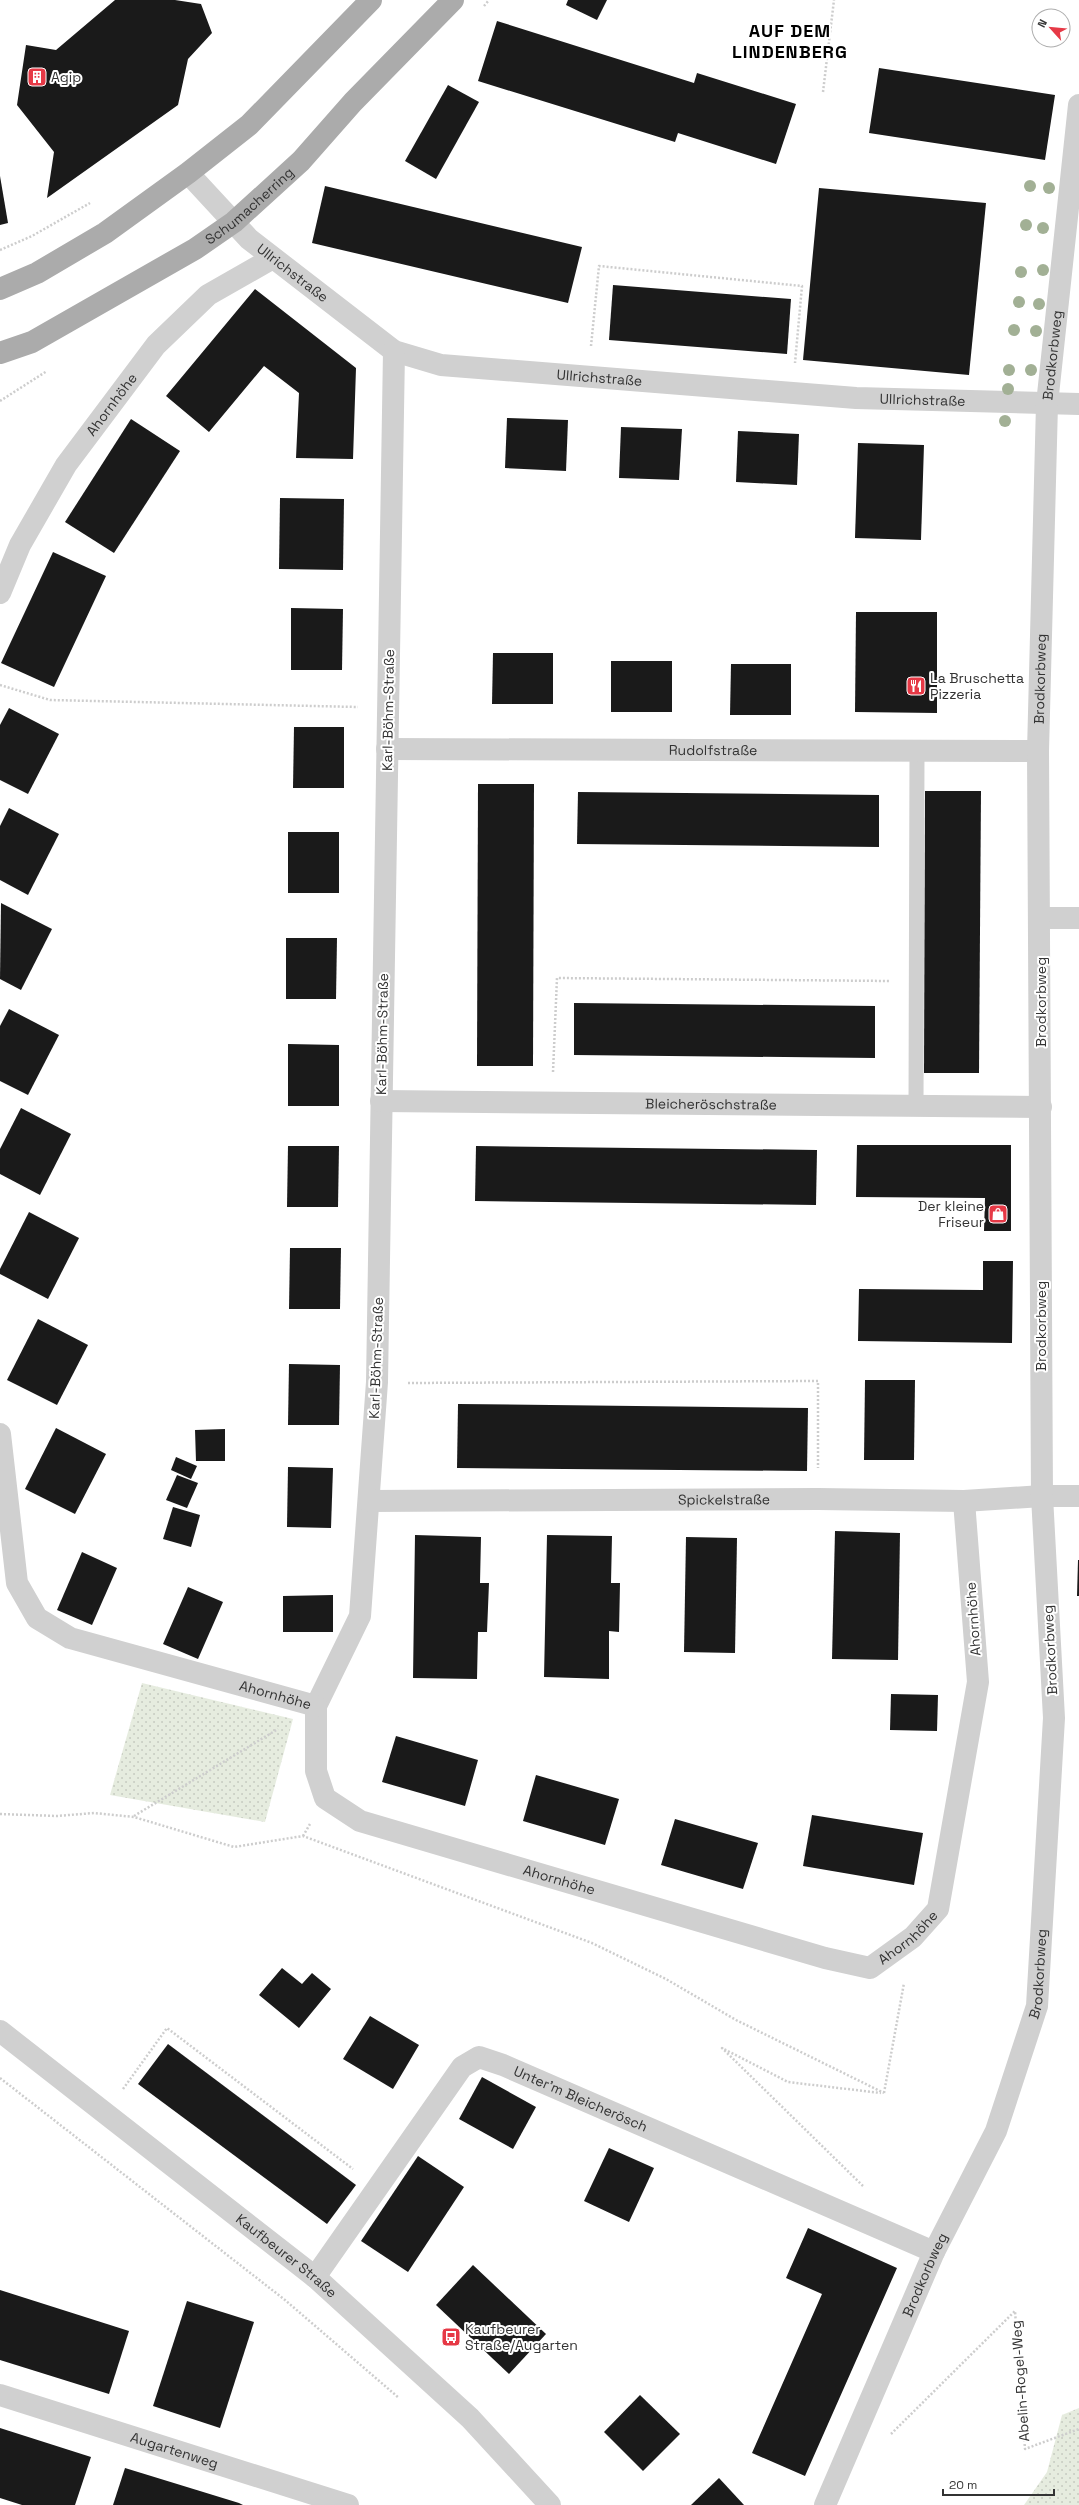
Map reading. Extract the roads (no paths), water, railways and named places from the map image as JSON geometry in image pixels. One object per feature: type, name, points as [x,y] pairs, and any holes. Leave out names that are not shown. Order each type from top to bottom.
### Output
[{"type":"main road","points":[[0,289],[37,272],[105,233],[188,173],[249,126],[371,0]]},
{"type":"main road","name":"Schumacherring","points":[[0,353],[32,342],[196,249],[234,222],[301,160],[353,102],[453,0]]},
{"type":"street","name":"Brodkorbweg","points":[[825,2505],[934,2252],[996,2131],[1037,2006],[1054,1718],[1042,1496],[1041,918],[1038,751],[1047,404],[1079,105]]},
{"type":"street","name":"Ullrichstraße","points":[[188,173],[249,239],[394,351],[441,366],[792,394],[1079,404]]},
{"type":"street","name":"Ahornhöhe","points":[[0,593],[20,545],[66,465],[156,345],[208,295],[273,258]]},
{"type":"street","name":"Karl-Böhm-Straße","points":[[316,1706],[360,1616],[377,1382],[394,351]]},
{"type":"street","name":"Rudolfstraße","points":[[387,749],[1038,751]]},
{"type":"street","points":[[1041,918],[1079,918]]},
{"type":"street","name":"Bleicheröschstraße","points":[[381,1101],[1041,1107]]},
{"type":"street","name":"Ahornhöhe","points":[[0,1434],[17,1583],[37,1618],[70,1638],[316,1706],[316,1771],[325,1798],[360,1821],[825,1958],[870,1968],[913,1937],[938,1909],[978,1682],[964,1501]]},
{"type":"street","name":"Spickelstraße","points":[[369,1501],[818,1499],[964,1501],[1042,1496],[1079,1496]]},
{"type":"street","name":"Kaufbeurer Straße","points":[[0,2031],[315,2277],[470,2418],[550,2505]]},
{"type":"street","name":"Unter'm Bleicherösch","points":[[315,2277],[462,2067],[478,2057],[503,2065],[934,2252]]},
{"type":"street","name":"Augartenweg","points":[[0,2395],[348,2505]]},
{"type":"lane","points":[[916,1106],[917,751]]},
{"type":"place","name":"Agip","points":[[37,77]]},
{"type":"place","name":"La Bruschetta Pizzeria","points":[[916,686]]},
{"type":"place","name":"Der kleine Friseur","points":[[998,1214]]},
{"type":"place","name":"Kaufbeurer Straße/Augarten","points":[[451,2337]]},
{"type":"district","name":"AUF DEM LINDENBERG","points":[[790,41]]}]
